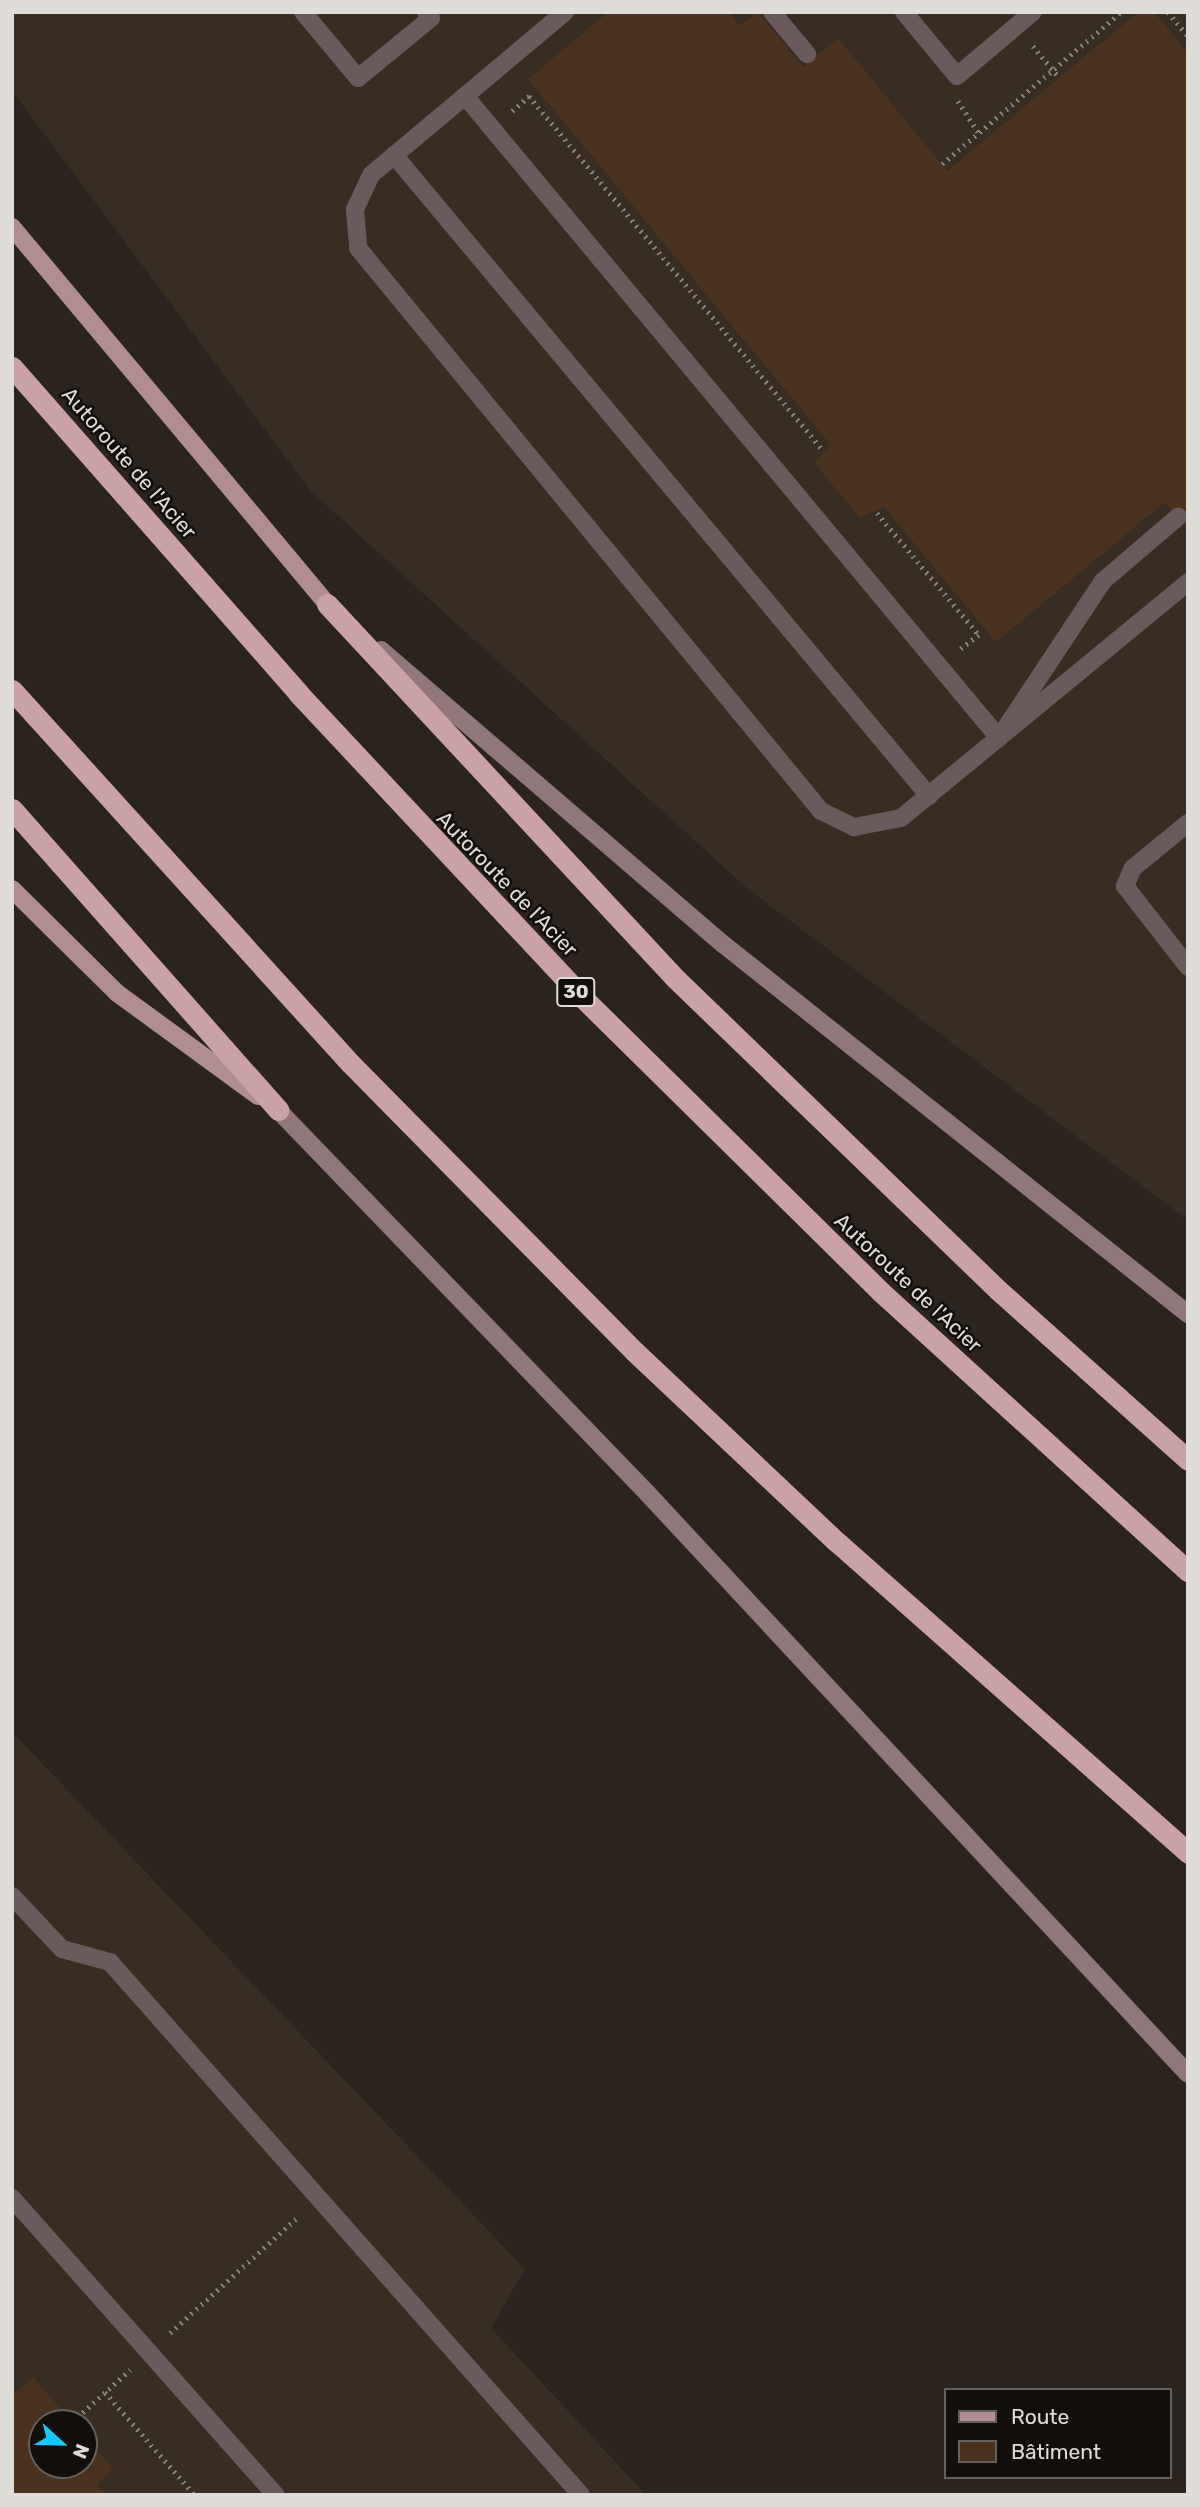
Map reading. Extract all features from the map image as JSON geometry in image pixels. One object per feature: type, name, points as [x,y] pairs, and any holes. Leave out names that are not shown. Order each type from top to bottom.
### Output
[{"type":"highway","name":"Autoroute de l'Acier","points":[[12,367],[307,703],[610,1026],[881,1292],[1188,1571]]},
{"type":"highway","points":[[327,604],[557,858],[695,998],[978,1272],[1188,1460]]},
{"type":"highway","points":[[12,690],[341,1053],[634,1351],[847,1550],[1188,1853]]},
{"type":"highway","points":[[12,809],[278,1110]]},
{"type":"main road","points":[[12,227],[327,604]]},
{"type":"main road","points":[[12,889],[117,993],[278,1110]]},
{"type":"street","points":[[327,604],[723,944],[1188,1314]]},
{"type":"street","points":[[278,1110],[648,1494],[1188,2074]]},
{"type":"lane","points":[[303,12],[358,78],[430,18],[426,12]]},
{"type":"lane","points":[[565,12],[371,175],[355,210],[363,260],[821,811],[854,827],[890,824],[929,796],[1188,582]]},
{"type":"lane","points":[[772,12],[807,54]]},
{"type":"lane","points":[[904,12],[957,76],[1033,12]]},
{"type":"lane","points":[[465,96],[999,738]]},
{"type":"lane","points":[[394,155],[929,796]]},
{"type":"lane","points":[[999,738],[1103,581],[1178,517]]},
{"type":"lane","points":[[1188,823],[1133,868],[1125,886],[1188,967]]},
{"type":"lane","points":[[12,1896],[62,1949],[110,1962],[581,2495]]},
{"type":"lane","points":[[12,2199],[276,2495]]},
{"type":"path","points":[[943,164],[1121,12]]},
{"type":"path","points":[[1168,12],[1188,36]]},
{"type":"path","points":[[1053,70],[1059,78]]},
{"type":"path","points":[[957,76],[958,107],[979,134]]},
{"type":"path","points":[[529,96],[823,450]]},
{"type":"path","points":[[877,513],[979,635]]},
{"type":"path","points":[[86,2409],[320,2197]]},
{"type":"path","points":[[105,2392],[195,2495]]},
{"type":"shaded area","points":[[12,12],[1188,12],[1188,1220],[749,890],[312,492],[12,91]]},
{"type":"shaded area","points":[[12,1732],[525,2269],[491,2328],[646,2495],[12,2495]]},
{"type":"building","points":[[608,12],[729,12],[740,26],[758,12],[803,67],[838,38],[947,171],[1138,12],[1154,12],[1188,53],[1188,529],[1165,502],[996,642],[884,507],[860,518],[815,464],[830,444],[528,79]]},
{"type":"building","points":[[33,2377],[61,2409],[28,2409],[28,2479],[98,2479],[98,2452],[113,2469],[97,2485],[106,2495],[12,2495],[12,2388],[16,2392]]}]
